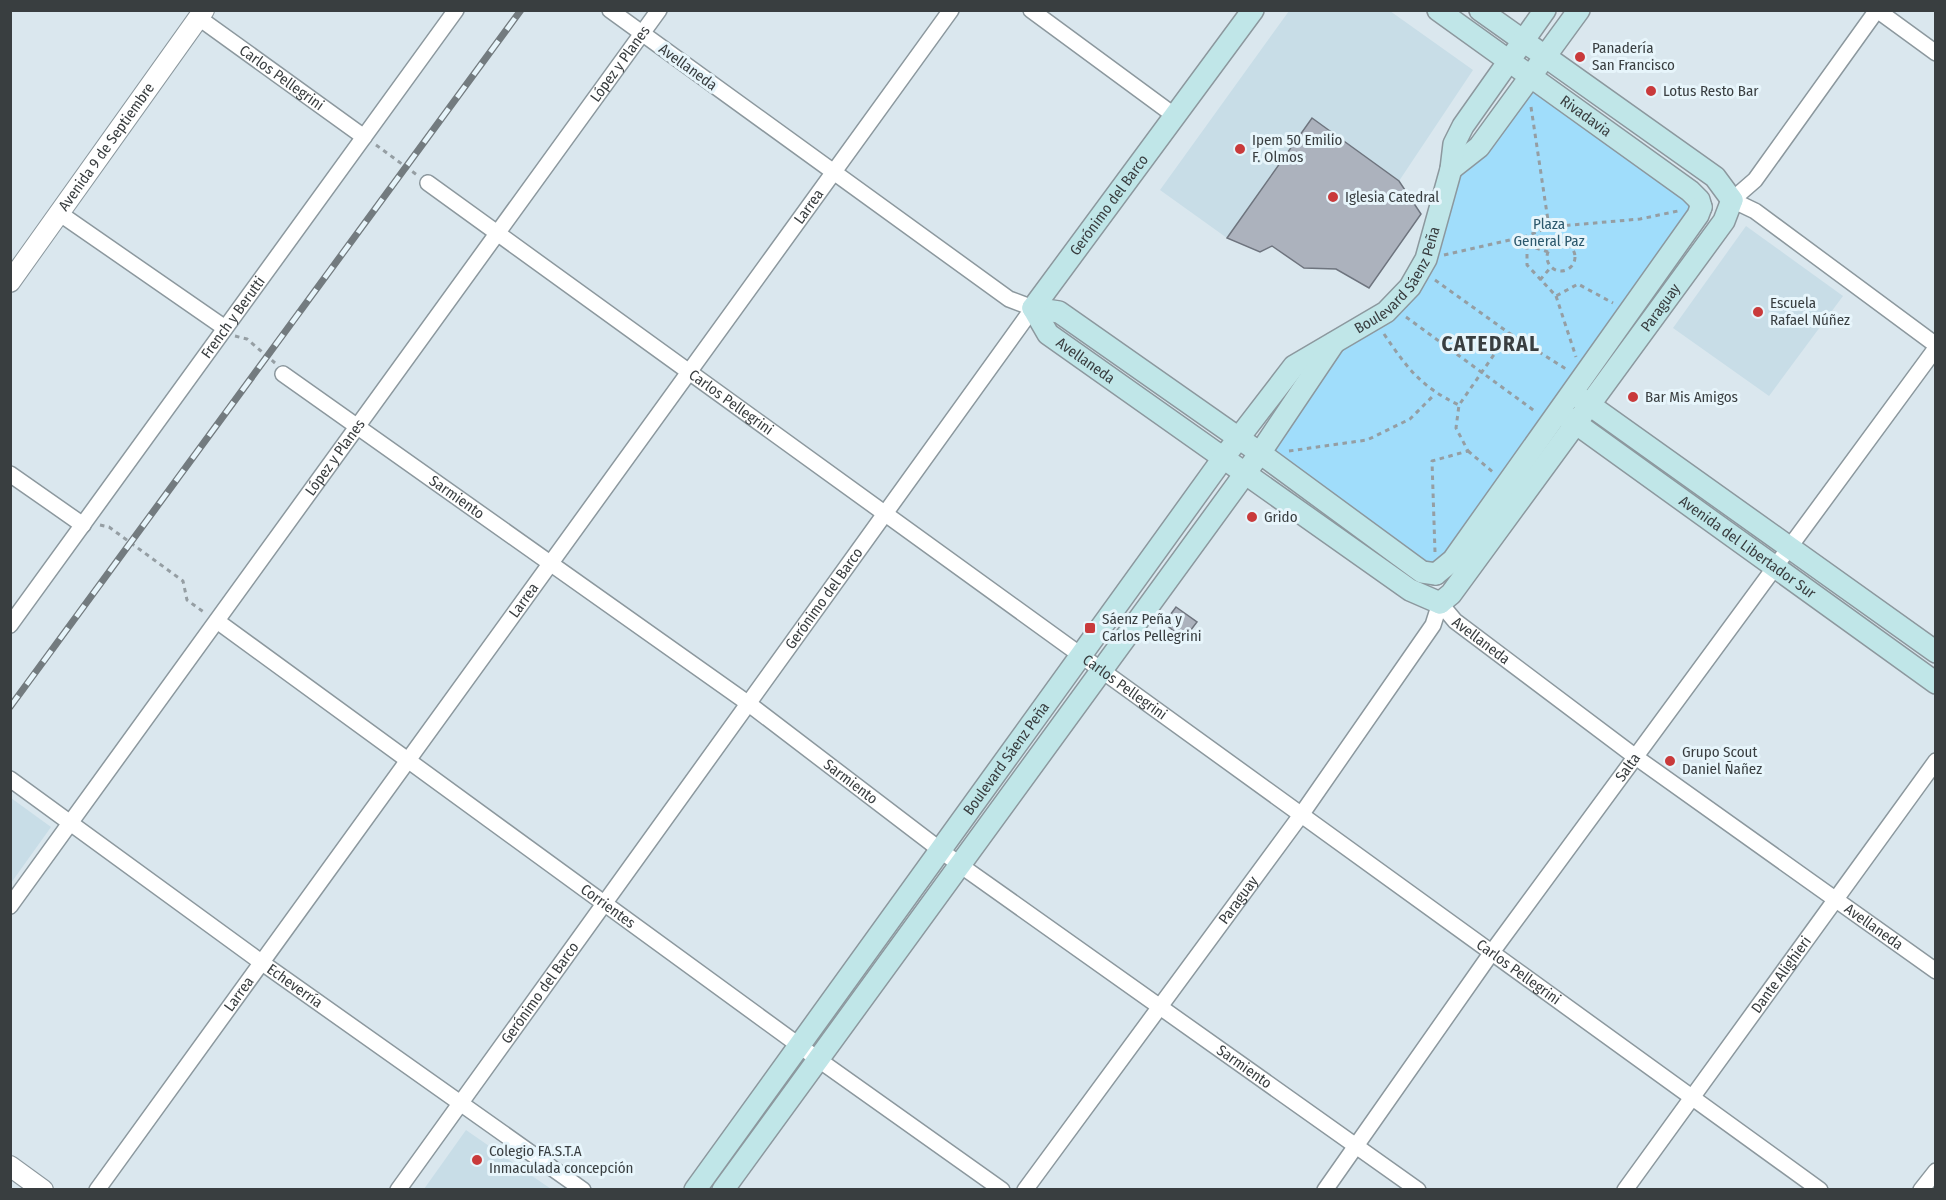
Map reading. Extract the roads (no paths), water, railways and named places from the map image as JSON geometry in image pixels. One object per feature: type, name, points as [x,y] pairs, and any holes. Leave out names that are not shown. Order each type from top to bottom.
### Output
[{"type":"main road","name":"Gerónimo del Barco","points":[[1033,308],[1253,10]]},
{"type":"main road","name":"Rivadavia","points":[[1438,10],[1690,191],[1699,200],[1701,207]]},
{"type":"main road","name":"Rivadavia","points":[[1480,10],[1715,177],[1732,200]]},
{"type":"main road","name":"Boulevard Sáenz Peña","points":[[695,1190],[1224,457],[1294,366],[1374,320],[1392,307],[1424,265],[1451,169],[1454,144],[1463,126],[1545,10]]},
{"type":"main road","points":[[1451,169],[1479,147],[1579,10]]},
{"type":"main road","points":[[1701,207],[1732,200]]},
{"type":"main road","name":"Paraguay","points":[[1440,603],[1451,594],[1582,392],[1724,221],[1732,200]]},
{"type":"main road","name":"Paraguay","points":[[1582,392],[1629,312],[1698,215],[1701,207]]},
{"type":"main road","name":"Avellaneda","points":[[1033,308],[1059,312],[1260,453],[1422,572],[1436,574]]},
{"type":"main road","name":"Avellaneda","points":[[1033,308],[1048,334],[1410,590],[1440,603]]},
{"type":"main road","name":"Boulevard Sáenz Peña","points":[[723,1190],[1260,453],[1334,342]]},
{"type":"main road","name":"Avenida del Libertador Sur","points":[[1582,392],[1789,548],[1935,652]]},
{"type":"main road","name":"Paraguay","points":[[1440,603],[1436,574],[1452,560],[1508,484],[1562,420]]},
{"type":"main road","name":"Avenida del Libertador Sur","points":[[1562,420],[1935,683]]},
{"type":"street","name":"French y Berutti","points":[[10,625],[456,10]]},
{"type":"street","name":"Avellaneda","points":[[610,10],[1009,299],[1033,308]]},
{"type":"street","name":"López y Planes","points":[[10,906],[659,10]]},
{"type":"street","name":"Larrea","points":[[97,1190],[951,10]]},
{"type":"street","points":[[1031,10],[1175,116]]},
{"type":"street","points":[[1877,10],[1935,52]]},
{"type":"street","name":"Paraguay","points":[[1732,200],[1755,180],[1877,10]]},
{"type":"street","name":"Carlos Pellegrini","points":[[202,14],[364,136]]},
{"type":"street","name":"Avenida 9 de Septiembre","points":[[10,282],[202,14]]},
{"type":"street","name":"Carlos Pellegrini","points":[[428,183],[1820,1190]]},
{"type":"street","name":"Rivadavia","points":[[1732,200],[1755,211],[1935,346]]},
{"type":"street","points":[[60,213],[225,328]]},
{"type":"street","name":"Gerónimo del Barco","points":[[399,1190],[1033,308]]},
{"type":"street","name":"Salta","points":[[1325,1190],[1492,952],[1637,758],[1935,346]]},
{"type":"street","name":"Sarmiento","points":[[283,374],[749,704],[960,865],[1418,1190]]},
{"type":"street","points":[[10,474],[84,523]]},
{"type":"street","name":"Avellaneda","points":[[1440,603],[1455,621],[1637,758],[1935,971]]},
{"type":"street","name":"Paraguay","points":[[1025,1190],[1162,1007],[1301,815],[1433,625],[1440,603]]},
{"type":"street","name":"Corrientes","points":[[217,621],[819,1060],[1002,1190]]},
{"type":"street","name":"Dante Alighieri","points":[[1625,1190],[1837,900],[1935,761]]},
{"type":"street","name":"Echeverría","points":[[10,779],[261,962],[583,1190]]},
{"type":"street","points":[[10,1166],[43,1190]]},
{"type":"street","points":[[1922,1190],[1935,1171]]},
{"type":"railway","points":[[10,707],[521,10]]},
{"type":"place","name":"Panadería San Francisco","points":[[1580,57]]},
{"type":"place","name":"Lotus Resto Bar","points":[[1651,91]]},
{"type":"place","name":"Ipem 50 Emilio F. Olmos","points":[[1240,149]]},
{"type":"place","name":"Iglesia Catedral","points":[[1333,197]]},
{"type":"place","name":"Escuela Rafael Núñez","points":[[1758,312]]},
{"type":"place","name":"Bar Mis Amigos","points":[[1633,397]]},
{"type":"place","name":"Grido","points":[[1252,517]]},
{"type":"place","name":"Sáenz Peña y Carlos Pellegrini","points":[[1090,628]]},
{"type":"place","name":"Grupo Scout Daniel Ñañez","points":[[1670,761]]},
{"type":"place","name":"Colegio FA.S.T.A Inmaculada concepción","points":[[477,1160]]},
{"type":"district","name":"CATEDRAL","points":[[1491,344]]},
{"type":"park label","name":"Plaza General Paz","points":[[1549,232]]}]
